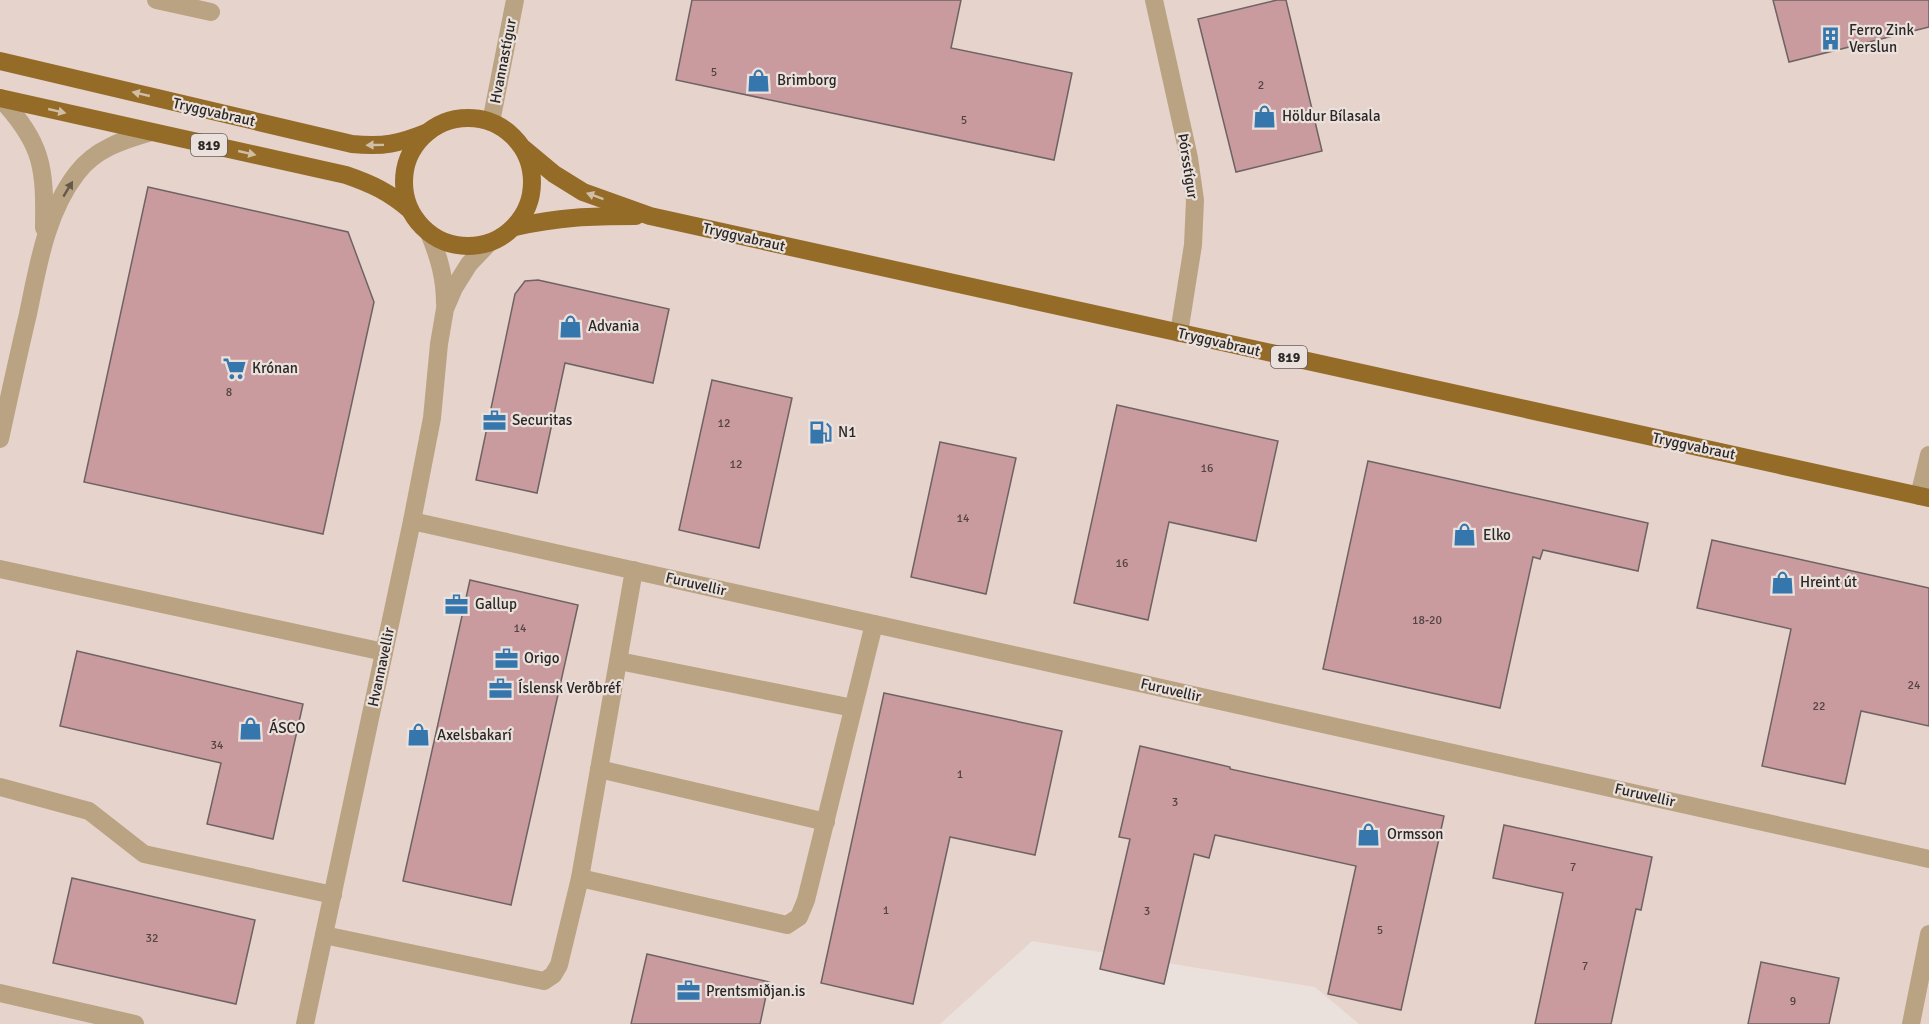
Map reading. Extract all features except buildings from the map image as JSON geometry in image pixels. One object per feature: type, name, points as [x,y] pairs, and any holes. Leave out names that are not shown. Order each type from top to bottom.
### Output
[{"type":"main road","name":"Tryggvabraut","points":[[0,61],[352,144],[376,147],[401,142],[428,132],[447,121],[469,118],[490,122],[510,133],[524,149],[554,174],[583,192],[650,216],[1924,497]]},
{"type":"main road","name":"Tryggvabraut","points":[[0,98],[346,175],[373,184],[394,196],[410,210],[429,233],[438,240],[458,246],[479,246],[498,240],[514,227],[526,210],[532,191],[531,170],[524,149]]},
{"type":"main road","name":"Tryggvabraut","points":[[410,210],[404,191],[405,169],[414,148],[428,132]]},
{"type":"main road","name":"Tryggvabraut","points":[[514,227],[579,216],[650,216]]},
{"type":"street","points":[[156,0],[211,12]]},
{"type":"street","name":"Hvannastígur","points":[[490,122],[515,0]]},
{"type":"street","name":"Þórsstígur","points":[[1154,0],[1189,158],[1195,200],[1192,245],[1179,333]]},
{"type":"street","points":[[0,98],[19,119],[33,141],[41,163],[45,198],[44,242]]},
{"type":"street","points":[[0,439],[44,242],[60,201],[77,173],[96,155],[120,141],[151,132]]},
{"type":"street","name":"Hvannavellir","points":[[305,1024],[432,418],[439,344],[445,309],[445,286],[440,259],[429,233]]},
{"type":"street","name":"Hvannavellir","points":[[445,309],[454,288],[470,264],[489,243]]},
{"type":"street","points":[[1924,497],[1929,454]]},
{"type":"street","name":"Furuvellir","points":[[412,521],[1929,858]]},
{"type":"street","points":[[0,569],[384,652]]},
{"type":"street","points":[[324,935],[544,981],[553,975],[559,965],[580,878],[634,570]]},
{"type":"street","points":[[580,878],[787,925],[799,917],[806,900],[874,624]]},
{"type":"street","points":[[619,661],[854,708]]},
{"type":"street","points":[[599,769],[825,822]]},
{"type":"street","points":[[0,787],[89,811],[144,854],[333,895]]},
{"type":"street","points":[[1911,1024],[1929,934]]},
{"type":"street","points":[[0,993],[135,1024]]},
{"type":"shaded area","points":[[0,0],[1929,0],[1929,1024],[1359,1024],[1315,987],[1032,941],[940,1024],[0,1024]]},
{"type":"place","name":"Ferro Zink Verslun","points":[[1831,39]]},
{"type":"place","name":"Brimborg","points":[[759,80]]},
{"type":"place","name":"Höldur Bílasala","points":[[1264,116]]},
{"type":"place","name":"Advania","points":[[570,326]]},
{"type":"place","name":"Krónan","points":[[234,368]]},
{"type":"place","name":"Securitas","points":[[494,420]]},
{"type":"place","name":"N1","points":[[820,432]]},
{"type":"place","name":"Elko","points":[[1465,535]]},
{"type":"place","name":"Hreint út","points":[[1782,582]]},
{"type":"place","name":"Gallup","points":[[457,604]]},
{"type":"place","name":"Origo","points":[[506,658]]},
{"type":"place","name":"Íslensk Verðbréf","points":[[500,688]]},
{"type":"place","name":"ÁSCO","points":[[251,728]]},
{"type":"place","name":"Axelsbakarí","points":[[419,735]]},
{"type":"place","name":"Ormsson","points":[[1369,834]]},
{"type":"place","name":"Prentsmiðjan.is","points":[[688,991]]}]
